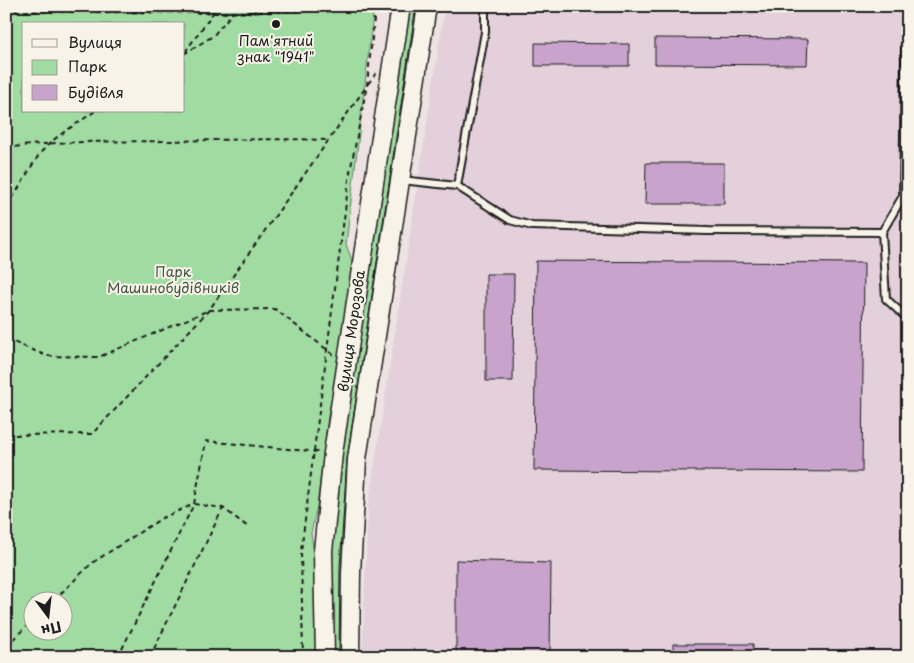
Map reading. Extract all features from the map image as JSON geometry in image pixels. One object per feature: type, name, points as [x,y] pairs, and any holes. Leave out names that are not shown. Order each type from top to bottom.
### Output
[{"type":"main road","name":"вулиця Морозова","points":[[350,657],[351,573],[357,459],[427,6]]},
{"type":"main road","name":"вулиця Морозова","points":[[325,657],[323,550],[333,453],[401,8]]},
{"type":"lane","points":[[456,186],[485,32],[485,6]]},
{"type":"lane","points":[[906,6],[904,196],[882,232],[886,299],[908,319]]},
{"type":"lane","points":[[399,180],[456,186],[510,220],[532,226],[708,232],[882,232]]},
{"type":"path","points":[[185,53],[213,13],[213,6]]},
{"type":"path","points":[[255,6],[255,12]]},
{"type":"path","points":[[6,11],[213,13],[401,8]]},
{"type":"path","points":[[303,657],[301,551],[350,172],[367,85],[375,10]]},
{"type":"path","points":[[185,53],[213,36],[233,12]]},
{"type":"path","points":[[6,435],[92,434],[208,310],[379,69]]},
{"type":"path","points":[[6,204],[17,192],[30,168],[45,148],[94,112]]},
{"type":"path","points":[[6,148],[53,142],[270,138],[329,140]]},
{"type":"path","points":[[6,340],[47,356],[99,357],[208,310],[275,309],[346,365]]},
{"type":"path","points":[[118,657],[194,504],[206,441],[333,453]]},
{"type":"path","points":[[64,590],[92,563],[162,518],[194,504],[223,508],[248,527]]},
{"type":"path","points":[[150,657],[223,508]]},
{"type":"path","points":[[6,646],[22,631]]},
{"type":"shaded area","points":[[445,6],[908,6],[908,657],[362,657],[368,508]]},
{"type":"green space","name":"Парк Машинобудівників","points":[[6,6],[374,6],[346,244],[353,264],[349,315],[328,416],[317,506],[311,533],[316,566],[318,657],[6,657]]},
{"type":"green space","points":[[405,6],[422,6],[353,452],[345,657],[329,657],[332,541],[339,451]]},
{"type":"building","points":[[655,38],[808,39],[807,65],[655,64]]},
{"type":"building","points":[[535,43],[629,44],[629,66],[535,66]]},
{"type":"building","points":[[646,163],[724,163],[724,204],[645,204]]},
{"type":"building","points":[[536,261],[864,263],[862,472],[534,470]]},
{"type":"building","points":[[486,274],[514,274],[513,381],[486,381]]},
{"type":"building","points":[[456,560],[551,563],[550,657],[456,657]]},
{"type":"building","points":[[673,644],[753,644],[753,657],[673,657]]},
{"type":"tram line","points":[[339,657],[340,566],[347,459],[416,6]]},
{"type":"place","name":"Пам'ятний знак \"1941\"","points":[[276,24]]}]
